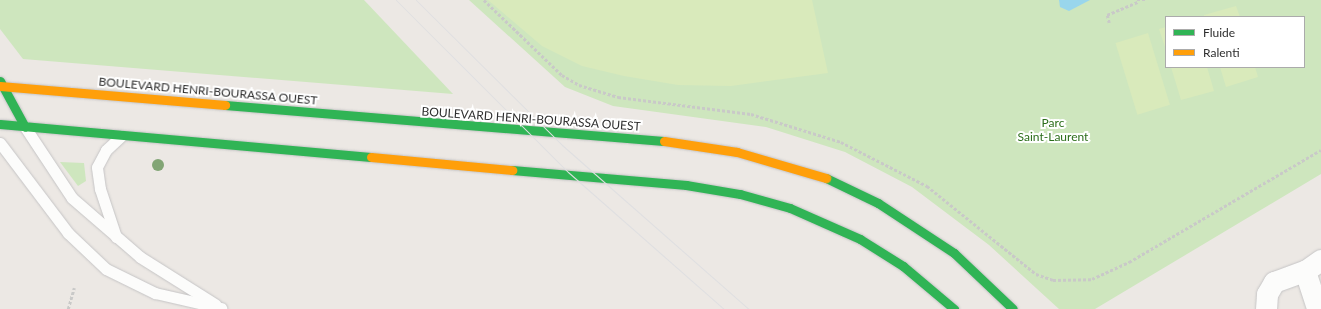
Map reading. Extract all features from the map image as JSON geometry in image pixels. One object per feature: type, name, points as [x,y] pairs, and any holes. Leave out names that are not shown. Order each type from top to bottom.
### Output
[{"type":"main road","points":[[1,85],[25,127]]},
{"type":"main road","name":"BOULEVARD HENRI-BOURASSA OUEST","points":[[1,85],[653,140],[737,152],[820,175],[878,203],[954,253],[1012,309]]},
{"type":"main road","points":[[0,124],[121,136],[686,185],[740,194],[790,208],[860,239],[903,266],[954,309]]},
{"type":"street","points":[[1266,309],[1267,294],[1274,282],[1313,266],[1317,309]]},
{"type":"lane","points":[[25,127],[72,198],[116,238],[222,308]]},
{"type":"lane","points":[[116,238],[100,189],[97,167],[106,150],[121,136]]},
{"type":"lane","points":[[0,143],[68,233],[106,269],[155,293],[222,308]]},
{"type":"path","points":[[484,0],[562,75],[578,85],[618,97],[751,114],[841,142],[927,186],[1036,274],[1053,280],[1092,279],[1129,262],[1321,150]]},
{"type":"path","points":[[1109,23],[1107,15],[1137,1],[1145,0]]},
{"type":"path","points":[[68,309],[74,288]]},
{"type":"green space","points":[[0,0],[364,0],[453,94],[23,59],[0,29]]},
{"type":"green space","name":"Parc Saint-Laurent","points":[[469,0],[1321,0],[1321,174],[1095,309],[1059,309],[989,245],[912,187],[845,152],[766,127],[613,106],[565,87]]},
{"type":"green space","points":[[488,0],[812,0],[828,73],[731,86],[678,85],[624,76],[582,66],[542,46]]},
{"type":"green space","points":[[1236,6],[1240,16],[1204,16]]},
{"type":"green space","points":[[1165,27],[1165,47],[1159,29]]},
{"type":"green space","points":[[1148,33],[1170,105],[1137,115],[1115,43]]},
{"type":"green space","points":[[1171,68],[1207,68],[1214,91],[1181,100]]},
{"type":"green space","points":[[1220,68],[1255,68],[1258,77],[1226,87]]},
{"type":"green space","points":[[60,162],[84,163],[86,181],[78,186]]},
{"type":"water","points":[[1059,0],[1090,0],[1069,11],[1060,7]]},
{"type":"tram line","points":[[396,0],[568,172],[724,309]]},
{"type":"tram line","points":[[416,0],[562,145],[749,309]]},
{"type":"traffic: fast","points":[[0,81],[25,127]]},
{"type":"traffic: fast","points":[[225,105],[664,141]]},
{"type":"traffic: fast","points":[[0,124],[371,157]]},
{"type":"traffic: fast","points":[[512,170],[686,185],[740,194],[790,208],[860,239],[903,266],[954,309]]},
{"type":"traffic: fast","points":[[826,178],[878,203],[954,253],[1013,309]]},
{"type":"traffic: slow","points":[[0,86],[225,105]]},
{"type":"traffic: slow","points":[[664,141],[737,152],[826,178]]},
{"type":"traffic: slow","points":[[371,157],[512,170]]}]
